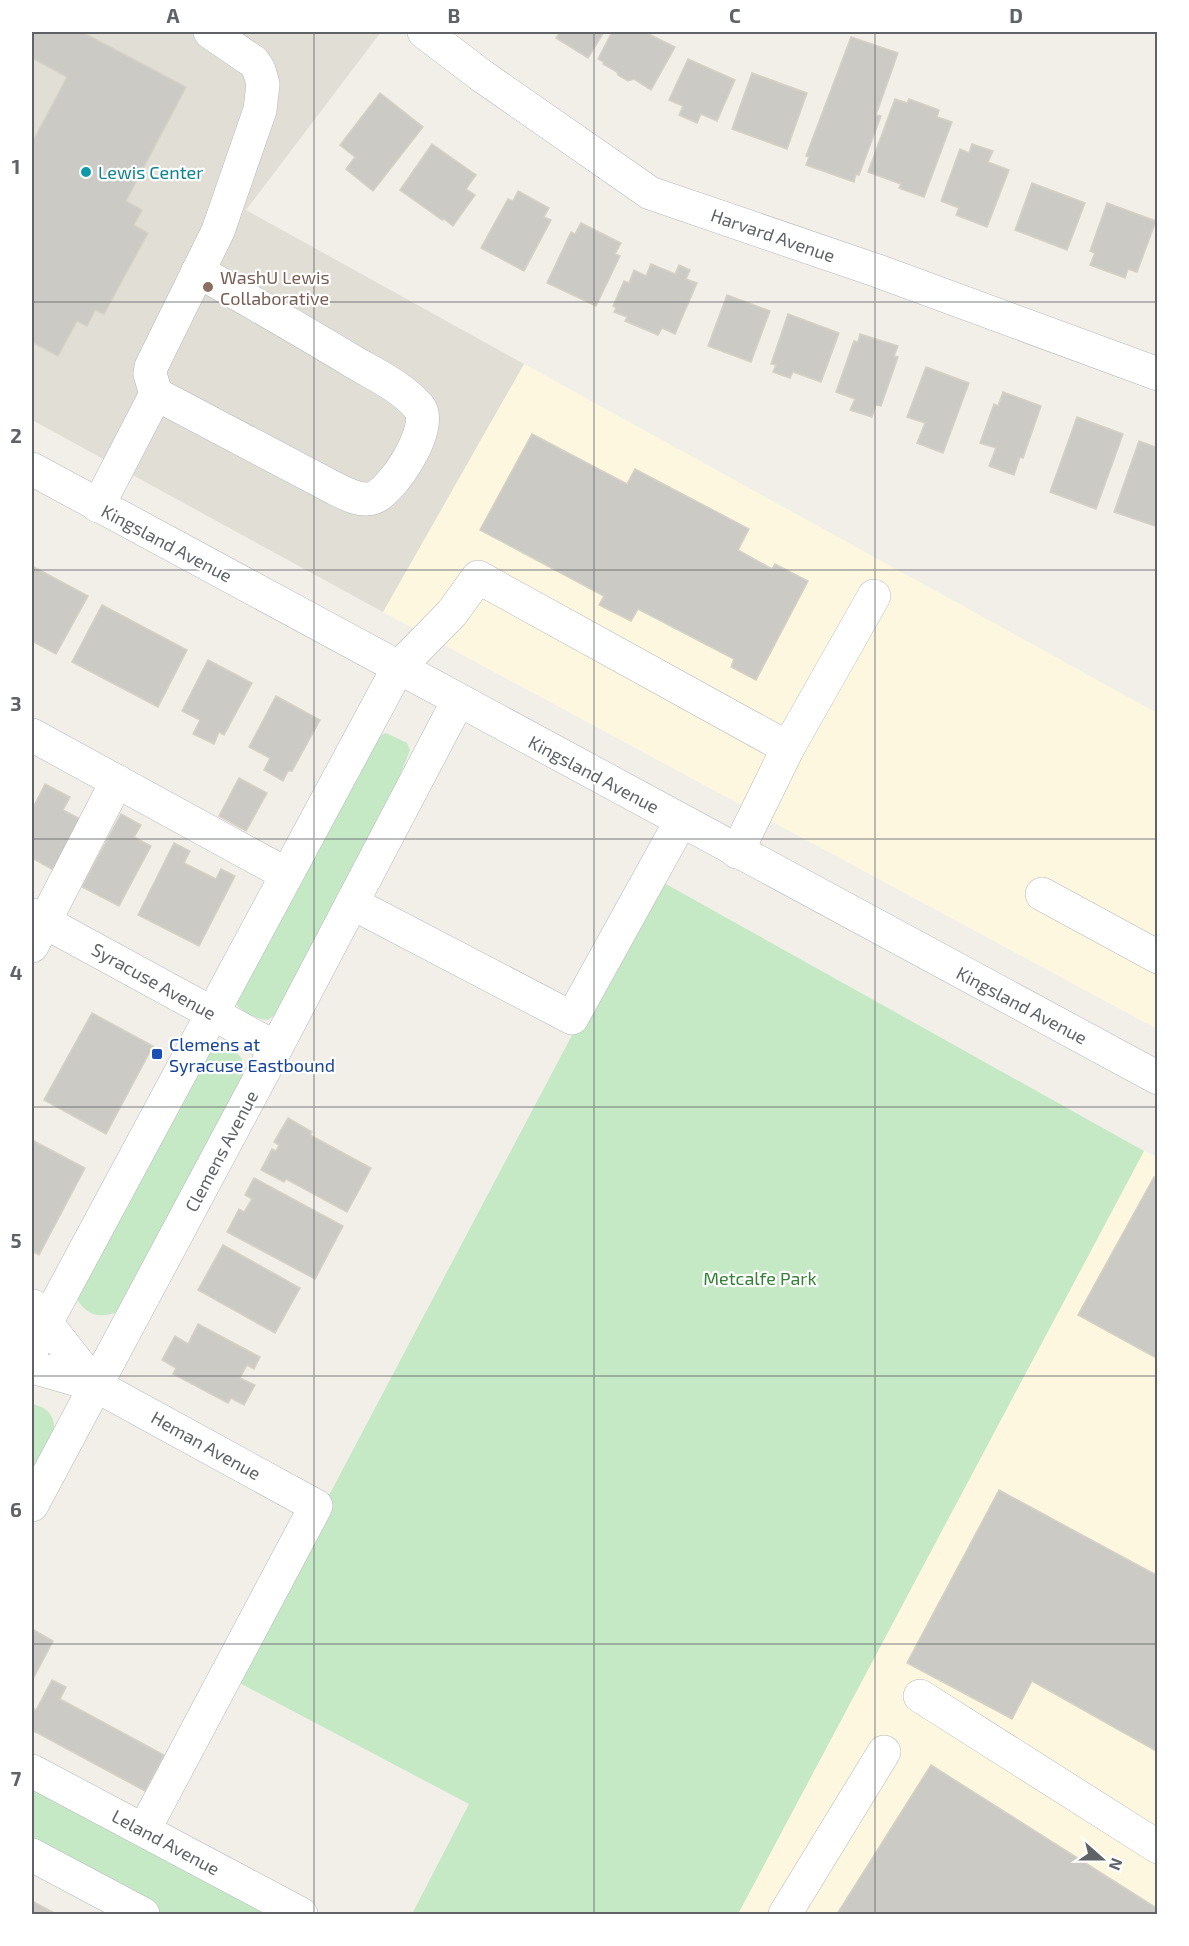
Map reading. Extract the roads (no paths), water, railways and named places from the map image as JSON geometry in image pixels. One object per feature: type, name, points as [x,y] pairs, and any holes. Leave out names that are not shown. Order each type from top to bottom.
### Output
[{"type":"street","points":[[198,271],[382,379],[410,398],[422,410],[421,435],[396,479],[385,492],[372,498],[353,497],[156,394],[150,375],[151,367],[198,271],[218,231],[260,110],[263,84],[260,70],[254,62],[210,32]]},
{"type":"street","name":"Harvard Avenue","points":[[424,32],[482,76],[651,193],[878,271],[1158,374]]},
{"type":"street","points":[[98,506],[156,394]]},
{"type":"street","name":"Kingsland Avenue","points":[[32,469],[1158,1078]]},
{"type":"street","points":[[36,1326],[211,1013],[398,668],[452,613],[478,577],[788,748]]},
{"type":"street","points":[[737,852],[788,748],[874,596]]},
{"type":"street","name":"Clemens Avenue","points":[[32,1505],[458,701]]},
{"type":"street","points":[[32,735],[286,874]]},
{"type":"street","points":[[36,928],[117,781]]},
{"type":"street","points":[[352,903],[573,1018],[681,821]]},
{"type":"street","points":[[1042,894],[1158,957]]},
{"type":"street","name":"Syracuse Avenue","points":[[36,928],[211,1013],[276,1048]]},
{"type":"street","name":"Heman Avenue","points":[[36,1326],[95,1385]]},
{"type":"street","name":"Heman Avenue","points":[[32,1367],[95,1385],[316,1506],[144,1830]]},
{"type":"street","points":[[920,1696],[1158,1847]]},
{"type":"street","points":[[784,1914],[884,1752]]},
{"type":"street","name":"Leland Avenue","points":[[32,1770],[301,1914]]},
{"type":"street","points":[[32,1855],[143,1914]]},
{"type":"place","name":"Lewis Center","points":[[86,172]]},
{"type":"place","name":"WashU Lewis Collaborative","points":[[208,287]]},
{"type":"place","name":"Clemens at Syracuse Eastbound","points":[[157,1054]]},
{"type":"park label","name":"Metcalfe Park","points":[[760,1278]]}]
